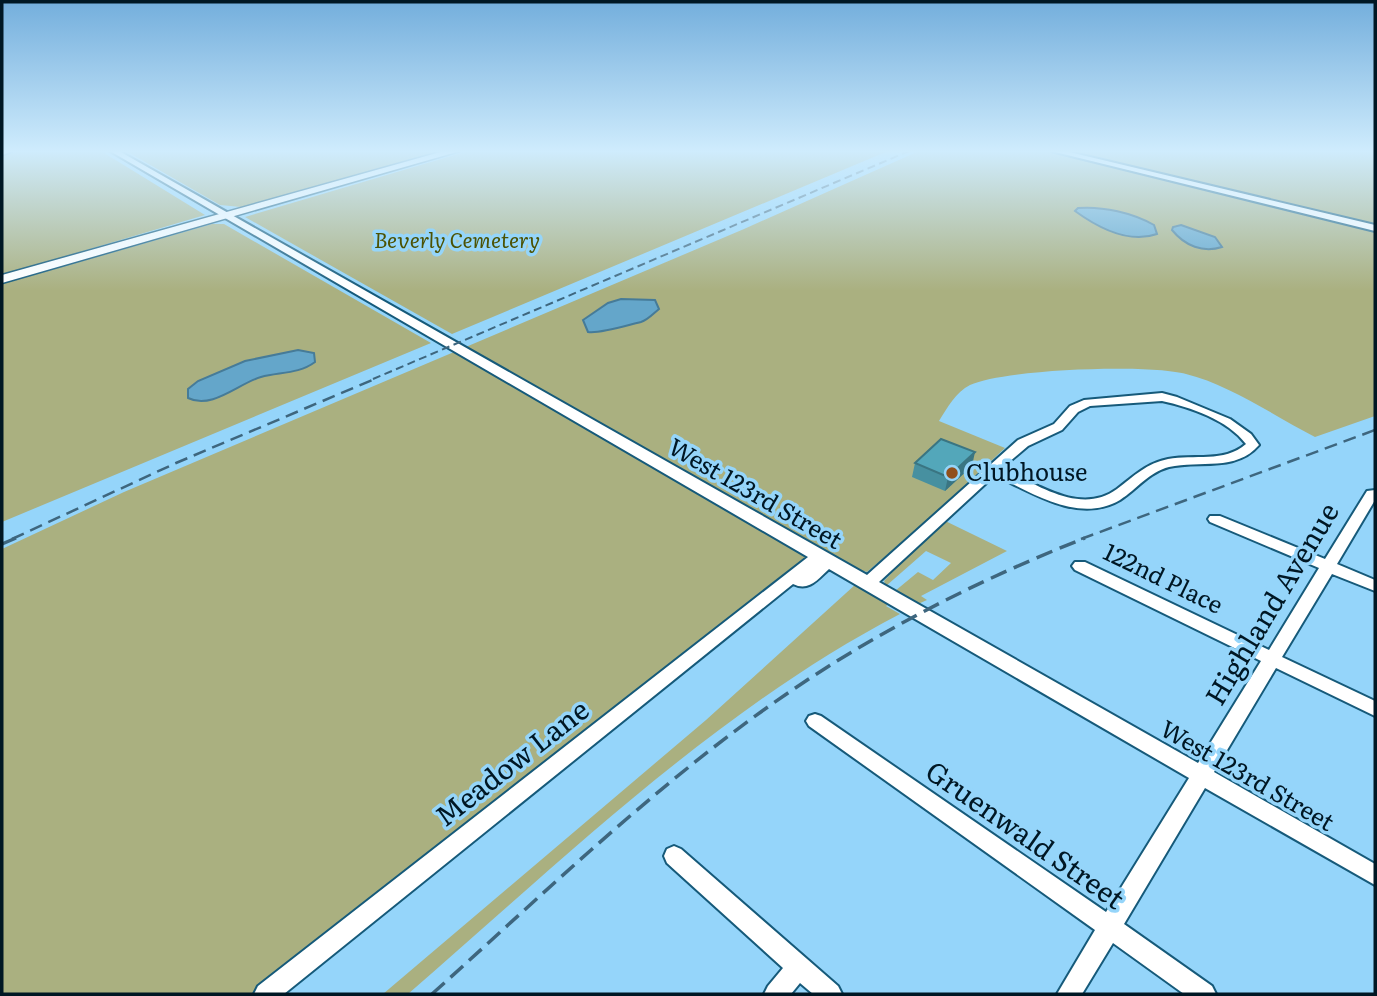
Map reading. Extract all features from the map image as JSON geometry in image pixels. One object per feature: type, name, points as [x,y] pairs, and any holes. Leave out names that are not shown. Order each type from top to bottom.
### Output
[{"type":"main road","points":[[2,279],[291,197]]},
{"type":"street","name":"West 123rd Street","points":[[193,197],[1375,875]]},
{"type":"street","points":[[1248,197],[1375,228]]},
{"type":"street","points":[[867,584],[993,469],[1023,443],[1058,427],[1074,409],[1088,403],[1162,397],[1180,400],[1248,435],[1253,445],[1239,456],[1157,466],[1140,476],[1119,497],[1097,504],[1068,502],[993,469]]},
{"type":"street","name":"Highland Avenue","points":[[1069,994],[1327,566],[1374,494]]},
{"type":"street","points":[[1215,519],[1375,586]]},
{"type":"street","name":"Meadow Lane","points":[[266,994],[824,559]]},
{"type":"street","name":"122nd Place","points":[[1080,566],[1375,709]]},
{"type":"street","name":"Gruenwald Street","points":[[815,720],[1204,994]]},
{"type":"street","points":[[674,856],[830,994]]},
{"type":"street","points":[[776,994],[799,967]]},
{"type":"green space","points":[[2,197],[177,197],[205,215],[2,275]]},
{"type":"green space","points":[[207,197],[280,197],[241,207],[220,205]]},
{"type":"green space","name":"Beverly Cemetery","points":[[311,197],[777,197],[452,334],[245,217]]},
{"type":"green space","points":[[815,197],[1240,197],[1375,230],[1375,416],[1315,437],[1218,385],[1186,374],[1141,369],[1044,372],[1013,375],[970,385],[956,396],[939,421],[1005,448],[933,515],[1007,551],[921,596],[927,600],[918,604],[895,591],[918,572],[933,580],[951,563],[926,551],[886,586],[884,581],[920,543],[908,537],[867,572],[818,549],[251,994],[2,994],[2,549],[124,492]]},
{"type":"green space","points":[[1255,197],[1375,197],[1375,226]]},
{"type":"green space","points":[[212,224],[224,224],[431,343],[2,522],[2,284]]},
{"type":"green space","points":[[856,584],[890,603],[886,606],[900,614],[832,652],[705,741],[584,840],[408,994],[383,994],[706,720]]},
{"type":"water","points":[[1078,208],[1107,209],[1127,214],[1154,225],[1157,234],[1135,237],[1114,232],[1075,211]]},
{"type":"water","points":[[1181,225],[1215,237],[1222,247],[1208,249],[1189,244],[1172,230],[1173,227]]},
{"type":"water","points":[[621,299],[655,300],[659,309],[641,322],[607,331],[588,332],[583,320],[608,303]]},
{"type":"water","points":[[298,350],[314,353],[315,362],[296,371],[261,377],[206,401],[188,398],[188,389],[198,381],[245,361]]},
{"type":"building","points":[[941,439],[975,452],[948,477],[915,463]]},
{"type":"railway","points":[[373,379],[800,197]]},
{"type":"railway","points":[[12,539],[176,463],[377,378]]},
{"type":"railway","points":[[1081,539],[1375,430]]},
{"type":"railway","points":[[2,544],[16,538]]},
{"type":"railway","points":[[432,994],[624,821],[724,740],[776,702],[829,666],[922,612],[986,580],[1085,538]]},
{"type":"place","name":"Clubhouse","points":[[952,473]]}]
